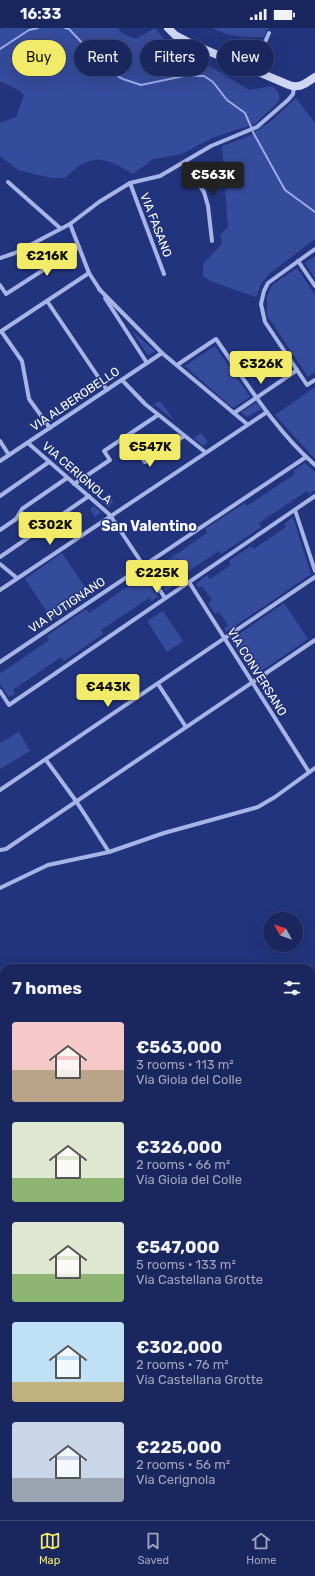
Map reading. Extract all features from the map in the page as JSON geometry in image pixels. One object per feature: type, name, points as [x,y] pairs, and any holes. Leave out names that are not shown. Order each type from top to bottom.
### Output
[{"type":"main road","points":[[168,28],[188,42],[217,55]]},
{"type":"main road","points":[[267,76],[294,87],[303,85],[315,77]]},
{"type":"street","points":[[266,40],[269,33]]},
{"type":"street","points":[[0,258],[15,253],[70,224],[99,202],[130,183],[160,176],[211,146],[247,133],[257,127],[288,100],[293,94],[294,87]]},
{"type":"street","points":[[184,163],[204,192],[208,206],[212,241]]},
{"type":"street","points":[[8,182],[60,228]]},
{"type":"street","name":"VIA FASANO","points":[[130,183],[164,274]]},
{"type":"street","points":[[70,224],[89,273],[147,363]]},
{"type":"street","points":[[0,285],[6,294],[79,247]]},
{"type":"street","points":[[315,249],[268,283],[264,291],[261,304],[265,322],[307,385],[315,380]]},
{"type":"street","points":[[298,261],[315,286]]},
{"type":"street","points":[[50,428],[29,399],[22,361],[0,332],[89,273]]},
{"type":"street","points":[[99,289],[162,353],[247,424]]},
{"type":"street","points":[[47,301],[107,390]]},
{"type":"street","points":[[177,365],[216,339],[267,412],[306,457],[315,465]]},
{"type":"street","name":"VIA ALBEROBELLO","points":[[0,461],[162,353]]},
{"type":"street","points":[[234,413],[297,370]]},
{"type":"street","points":[[122,380],[158,415],[205,452]]},
{"type":"street","points":[[0,590],[110,515],[267,412]]},
{"type":"street","points":[[74,484],[110,460],[104,451],[158,415]]},
{"type":"street","points":[[127,436],[145,462],[184,436]]},
{"type":"street","points":[[0,441],[9,455]]},
{"type":"street","name":"VIA CERIGNOLA","points":[[28,443],[110,515],[165,598]]},
{"type":"street","name":"VIA PUTIGNANO","points":[[0,662],[306,457]]},
{"type":"street","points":[[0,496],[49,462]]},
{"type":"street","points":[[0,530],[16,519],[22,509],[67,478]]},
{"type":"street","points":[[0,557],[88,496]]},
{"type":"street","points":[[0,691],[9,705],[315,496]]},
{"type":"street","points":[[295,510],[315,571]]},
{"type":"street","points":[[0,564],[17,578]]},
{"type":"street","points":[[0,790],[315,577]]},
{"type":"street","name":"VIA CONVERSANO","points":[[189,582],[309,772]]},
{"type":"street","points":[[0,850],[6,849],[315,640]]},
{"type":"street","points":[[158,684],[186,727]]},
{"type":"street","points":[[46,760],[76,801],[109,852]]},
{"type":"street","points":[[0,888],[48,865],[109,852],[164,833],[258,807],[275,797],[315,768]]},
{"type":"shaded area","points":[[118,28],[122,33],[136,39],[155,28],[165,40],[140,40],[140,76],[209,76],[209,66],[217,70],[217,76],[227,76],[249,90],[272,86],[279,93],[279,101],[255,124],[212,138],[182,154],[153,159],[133,174],[113,164],[98,160],[82,164],[65,178],[51,178],[18,170],[0,156],[0,123],[16,117],[24,95],[20,91],[0,81],[0,29]]},
{"type":"shaded area","points":[[212,28],[269,29],[266,31],[264,37],[250,37],[231,35]]},
{"type":"shaded area","points":[[296,98],[315,123],[315,239],[269,274],[261,284],[256,297],[210,281],[203,276],[203,264],[222,244],[220,235],[228,227],[222,146],[247,137],[270,122]]},
{"type":"shaded area","points":[[315,256],[315,278],[305,263]]},
{"type":"shaded area","points":[[297,268],[315,295],[315,372],[308,377],[267,315],[267,297],[272,285]]},
{"type":"shaded area","points":[[131,330],[155,351],[148,355]]},
{"type":"shaded area","points":[[215,346],[250,397],[233,408],[185,366]]},
{"type":"shaded area","points":[[315,387],[315,459],[275,415]]},
{"type":"shaded area","points":[[160,401],[175,421],[154,404]]},
{"type":"shaded area","points":[[257,402],[261,409],[247,417],[241,412]]},
{"type":"shaded area","points":[[201,433],[208,442],[203,446],[194,438]]},
{"type":"shaded area","points":[[305,463],[315,472],[315,490],[309,494],[307,491],[259,523],[261,527],[221,554],[219,551],[170,583],[172,587],[166,591],[149,567],[156,562],[159,566],[207,533],[205,529],[245,503],[247,506],[295,474],[293,471]]},
{"type":"shaded area","points":[[108,494],[113,501],[109,508],[101,500]]},
{"type":"shaded area","points":[[94,506],[101,512],[95,517],[90,509]]},
{"type":"shaded area","points":[[293,517],[311,574],[226,632],[224,629],[228,625],[219,612],[215,614],[208,603],[212,600],[202,586],[199,588],[196,584],[207,575],[210,579],[231,565],[229,561],[251,546],[254,549],[286,527],[284,524]]},
{"type":"shaded area","points":[[62,553],[90,594],[52,619],[25,579]]},
{"type":"shaded area","points":[[141,572],[158,597],[152,601],[149,598],[101,630],[103,634],[64,661],[61,657],[13,690],[15,694],[9,697],[0,684],[0,671],[1,673],[49,640],[47,636],[86,609],[89,613],[137,580],[135,577]]},
{"type":"shaded area","points":[[284,603],[308,639],[254,676],[231,640]]},
{"type":"shaded area","points":[[163,611],[183,641],[167,652],[147,621]]},
{"type":"shaded area","points":[[19,732],[30,751],[0,769],[0,743]]},
{"type":"waterway","points":[[0,49],[29,30],[38,28]]},
{"type":"waterway","points":[[65,28],[69,29],[112,73],[123,79],[141,85],[184,76],[204,76],[213,82],[227,100],[245,113],[254,134],[285,190],[315,212]]},
{"type":"district","name":"San Valentino","points":[[149,526]]}]
